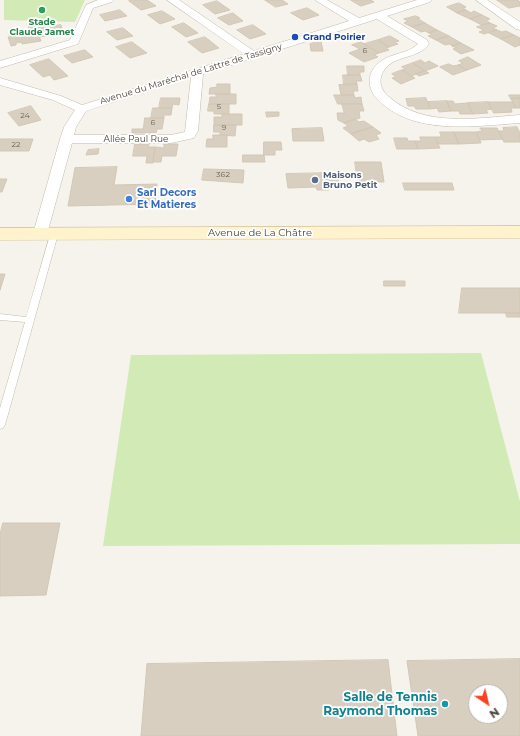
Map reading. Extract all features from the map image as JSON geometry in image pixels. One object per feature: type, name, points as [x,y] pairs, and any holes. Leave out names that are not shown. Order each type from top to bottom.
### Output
[{"type":"main road","name":"Avenue de La Châtre","points":[[0,234],[520,232]]},
{"type":"street","points":[[0,65],[74,42],[89,7],[91,5],[109,0]]},
{"type":"street","points":[[172,0],[253,55]]},
{"type":"street","points":[[320,0],[358,22]]},
{"type":"street","name":"Avenue du Maréchal de Lattre de Tassigny","points":[[82,109],[427,0]]},
{"type":"street","points":[[480,0],[520,27]]},
{"type":"street","points":[[378,16],[424,44],[417,49],[390,59],[378,70],[375,78],[375,85],[378,92],[385,101],[396,110],[411,116],[451,122],[520,119]]},
{"type":"street","name":"Allée Paul Rue","points":[[66,140],[171,139],[190,135],[192,131],[197,73]]},
{"type":"street","points":[[0,81],[57,98],[82,109],[70,127],[66,140],[47,234]]},
{"type":"lane","points":[[0,426],[30,320],[47,234]]},
{"type":"lane","points":[[0,317],[30,320]]},
{"type":"green space","name":"Stade Claude Jamet","points":[[4,0],[85,0],[75,22],[4,20]]},
{"type":"green space","points":[[481,353],[520,502],[520,544],[103,546],[131,355]]},
{"type":"building","points":[[147,0],[156,6],[141,10],[129,1]]},
{"type":"building","points":[[265,0],[282,0],[288,4],[276,7]]},
{"type":"building","points":[[351,0],[371,0],[374,2],[361,6]]},
{"type":"building","points":[[497,0],[518,0],[520,2],[520,6],[509,8]]},
{"type":"building","points":[[217,1],[230,10],[215,14],[203,5]]},
{"type":"building","points":[[459,3],[466,7],[463,8],[466,10],[457,13],[447,7]]},
{"type":"building","points":[[307,8],[319,15],[303,20],[291,13]]},
{"type":"building","points":[[120,10],[127,16],[105,21],[100,15]]},
{"type":"building","points":[[466,10],[471,13],[474,11],[482,15],[470,19],[457,13]]},
{"type":"building","points":[[162,11],[175,19],[160,24],[148,15]]},
{"type":"building","points":[[233,13],[243,21],[229,25],[218,18]]},
{"type":"building","points":[[482,15],[490,19],[486,20],[490,23],[482,25],[470,19]]},
{"type":"building","points":[[416,16],[425,23],[412,27],[404,23],[408,21],[404,19]]},
{"type":"building","points":[[184,23],[198,33],[186,37],[172,27]]},
{"type":"building","points":[[425,23],[437,30],[429,33],[425,31],[421,32],[412,27]]},
{"type":"building","points":[[490,23],[497,26],[493,28],[497,30],[484,34],[479,32],[484,30],[477,27]]},
{"type":"building","points":[[35,24],[41,41],[22,44],[22,42],[16,43],[16,45],[11,46],[8,37],[31,34],[28,25]]},
{"type":"building","points":[[61,25],[63,33],[40,37],[37,28]]},
{"type":"building","points":[[253,25],[266,34],[250,39],[237,30]]},
{"type":"building","points":[[123,28],[133,36],[117,40],[107,32]]},
{"type":"building","points":[[437,30],[449,36],[436,40],[428,36],[432,35],[429,33]]},
{"type":"building","points":[[497,30],[502,32],[506,31],[514,35],[501,39],[489,33]]},
{"type":"building","points":[[514,35],[520,38],[520,45],[515,47],[501,39]]},
{"type":"building","points":[[390,36],[399,41],[394,42],[398,44],[389,47],[378,40]]},
{"type":"building","points":[[449,36],[461,43],[452,46],[450,44],[445,45],[436,40]]},
{"type":"building","points":[[205,37],[219,48],[202,53],[188,42]]},
{"type":"building","points":[[378,40],[389,47],[386,48],[389,50],[379,53],[364,44]]},
{"type":"building","points":[[321,41],[323,51],[311,51],[310,44]]},
{"type":"building","points":[[132,42],[147,53],[130,58],[116,47]]},
{"type":"building","points":[[361,42],[379,53],[374,55],[378,57],[364,62],[349,53],[360,49],[352,45]]},
{"type":"building","points":[[461,43],[474,50],[461,54],[453,49],[457,48],[452,46]]},
{"type":"building","points":[[85,50],[93,57],[72,63],[64,56]]},
{"type":"building","points":[[468,57],[481,65],[467,70],[458,65],[463,63],[459,61]]},
{"type":"building","points":[[49,59],[68,76],[54,80],[50,75],[43,77],[30,65]]},
{"type":"building","points":[[421,60],[425,63],[429,61],[438,66],[425,71],[413,63]]},
{"type":"building","points":[[413,63],[425,71],[411,76],[402,70],[406,69],[402,67]]},
{"type":"building","points":[[449,64],[453,66],[458,65],[467,70],[453,75],[440,67]]},
{"type":"building","points":[[347,66],[364,66],[364,72],[360,72],[360,75],[348,75]]},
{"type":"building","points":[[402,70],[415,78],[401,84],[392,78],[396,77],[392,74]]},
{"type":"building","points":[[425,71],[429,73],[419,76],[416,74]]},
{"type":"building","points":[[343,75],[360,75],[362,81],[356,81],[357,84],[344,85]]},
{"type":"building","points":[[217,84],[230,84],[230,94],[209,94],[210,88],[217,87]]},
{"type":"building","points":[[357,84],[358,91],[353,91],[354,95],[341,95],[339,85]]},
{"type":"building","points":[[216,94],[236,94],[236,104],[209,104],[210,97],[216,97]]},
{"type":"building","points":[[334,95],[354,95],[355,98],[361,97],[362,104],[338,104]]},
{"type":"building","points":[[509,95],[520,95],[520,98],[511,99]]},
{"type":"building","points":[[161,98],[180,98],[179,105],[173,104],[172,108],[159,108]]},
{"type":"building","points":[[426,98],[430,109],[416,109],[414,106],[408,106],[406,99]]},
{"type":"building","points":[[520,98],[520,108],[516,108],[511,99]]},
{"type":"building","points":[[447,101],[451,111],[439,112],[437,108],[430,109],[428,102]]},
{"type":"building","points":[[447,101],[453,101],[455,104],[468,103],[473,114],[460,114],[459,111],[451,111]]},
{"type":"building","points":[[488,102],[492,109],[486,110],[488,113],[473,114],[468,103]]},
{"type":"building","points":[[488,102],[512,102],[516,108],[511,108],[512,112],[494,113]]},
{"type":"building","points":[[209,104],[229,104],[229,114],[214,114],[214,111],[208,111]]},
{"type":"building","points":[[342,104],[362,104],[364,111],[359,111],[360,118],[344,123],[338,120],[337,113],[344,113]]},
{"type":"building","points":[[31,106],[41,120],[19,126],[8,113]]},
{"type":"building","points":[[153,108],[172,108],[171,115],[164,115],[164,118],[151,118]]},
{"type":"building","points":[[266,112],[279,112],[279,116],[267,117]]},
{"type":"building","points":[[222,114],[242,114],[242,125],[214,125],[214,117],[222,117]]},
{"type":"building","points":[[145,118],[164,118],[162,129],[157,129],[156,133],[132,133],[132,129],[143,129]]},
{"type":"building","points":[[355,119],[359,122],[364,121],[373,127],[351,134],[343,128],[348,126],[344,123]]},
{"type":"building","points":[[214,125],[236,125],[235,136],[220,135],[220,132],[214,132]]},
{"type":"building","points":[[373,127],[381,133],[376,135],[379,139],[369,142],[364,139],[359,141],[351,134]]},
{"type":"building","points":[[517,127],[520,133],[520,142],[504,142],[498,131],[504,131],[503,128]]},
{"type":"building","points":[[322,128],[324,141],[293,141],[292,129]]},
{"type":"building","points":[[480,128],[497,128],[503,139],[479,140],[476,132],[482,131]]},
{"type":"building","points":[[440,132],[454,132],[459,144],[438,144],[435,137],[441,137]]},
{"type":"building","points":[[454,132],[476,132],[481,143],[459,144]]},
{"type":"building","points":[[213,135],[227,135],[227,147],[206,147],[207,139],[213,139]]},
{"type":"building","points":[[420,137],[435,137],[440,148],[418,149],[415,141],[421,141]]},
{"type":"building","points":[[394,138],[407,138],[408,141],[415,141],[418,149],[397,149]]},
{"type":"building","points":[[0,139],[33,139],[29,151],[0,151]]},
{"type":"building","points":[[264,142],[281,142],[282,150],[275,150],[275,155],[264,155]]},
{"type":"building","points":[[135,144],[149,144],[148,147],[155,147],[153,163],[146,163],[147,156],[133,156]]},
{"type":"building","points":[[164,144],[178,144],[176,156],[162,156],[161,162],[153,162],[155,147],[164,148]]},
{"type":"building","points":[[99,149],[98,154],[86,155],[88,150]]},
{"type":"building","points":[[243,155],[264,155],[265,162],[243,162]]},
{"type":"building","points":[[355,162],[381,162],[384,182],[358,182]]},
{"type":"building","points":[[117,167],[114,185],[157,184],[155,204],[68,206],[75,168]]},
{"type":"building","points":[[204,169],[244,170],[243,183],[202,180]]},
{"type":"building","points":[[329,173],[337,173],[340,187],[331,187]]},
{"type":"building","points":[[329,173],[331,187],[329,187],[329,190],[317,190],[316,187],[288,188],[286,174]]},
{"type":"building","points":[[0,179],[7,179],[2,192],[0,192]]},
{"type":"building","points":[[403,183],[452,183],[454,190],[405,190]]},
{"type":"building","points":[[0,274],[5,274],[0,290]]},
{"type":"building","points":[[384,281],[405,281],[405,286],[384,286]]},
{"type":"building","points":[[462,288],[520,288],[520,313],[459,313]]},
{"type":"building","points":[[506,313],[520,313],[520,317],[507,317]]},
{"type":"building","points":[[3,523],[60,523],[46,595],[0,596],[0,535]]},
{"type":"building","name":"Salle de Tennis Raymond Thomas","points":[[520,659],[520,736],[418,736],[407,661]]},
{"type":"building","points":[[388,660],[397,736],[141,736],[147,664]]},
{"type":"place","name":"Stade Claude Jamet","points":[[42,10]]},
{"type":"place","name":"Grand Poirier","points":[[295,37]]},
{"type":"place","name":"Maisons Bruno Petit","points":[[315,180]]},
{"type":"place","name":"Sarl Decors Et Matieres","points":[[129,199]]},
{"type":"place","name":"Salle de Tennis Raymond Thomas","points":[[445,704]]}]
